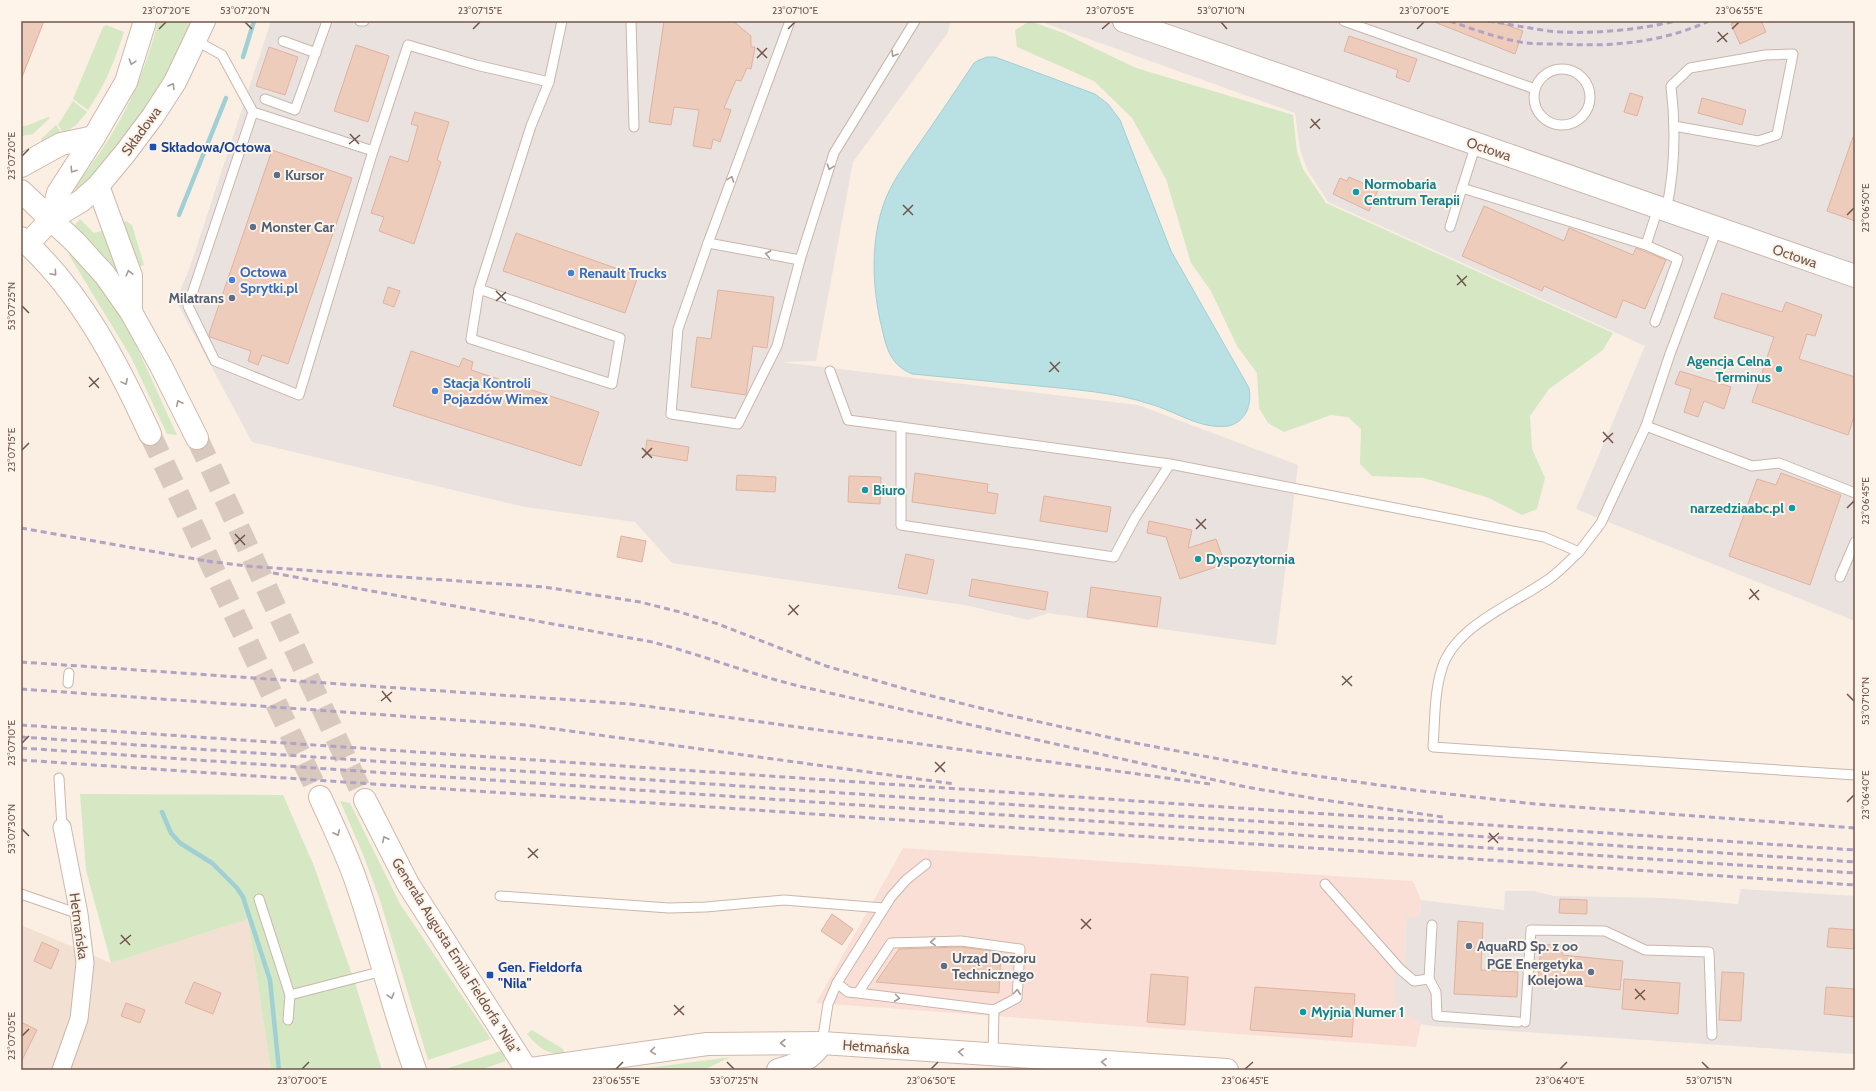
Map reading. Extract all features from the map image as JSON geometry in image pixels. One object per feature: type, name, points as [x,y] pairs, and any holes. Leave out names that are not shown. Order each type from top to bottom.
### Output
[{"type":"main road","name":"Składowa","points":[[51,219],[58,193],[94,137],[126,82],[145,21]]},
{"type":"main road","name":"Octowa","points":[[1125,21],[1855,276]]},
{"type":"main road","name":"Składowa","points":[[24,241],[51,219],[81,201],[98,186],[153,116],[175,82],[200,30]]},
{"type":"main road","points":[[21,166],[61,144],[94,137]]},
{"type":"main road","points":[[98,186],[130,276],[131,312]]},
{"type":"main road","points":[[21,191],[75,242],[105,275],[131,312],[161,366],[197,438]]},
{"type":"main road","points":[[24,241],[56,276],[84,312],[112,358],[134,399],[150,434]]},
{"type":"main road","points":[[320,797],[340,838],[357,884],[398,1023],[414,1070]]},
{"type":"main road","name":"Generała Augusta Emila Fieldorfa \"Nila\"","points":[[365,800],[408,884],[526,1070]]},
{"type":"main road","points":[[778,1070],[806,1060],[815,1054],[822,1043]]},
{"type":"main road","name":"Hetmańska","points":[[526,1070],[707,1044],[822,1043],[1227,1070]]},
{"type":"main road","points":[[763,1070],[784,1070]]},
{"type":"street","name":"Hetmańska","points":[[61,1070],[79,1019],[85,963],[78,914],[62,827]]},
{"type":"lane","points":[[265,99],[295,110],[327,21]]},
{"type":"lane","points":[[479,289],[620,338],[612,384],[471,338],[479,289],[531,126],[549,82],[562,21]]},
{"type":"lane","points":[[631,21],[634,127]]},
{"type":"lane","points":[[790,21],[708,243],[678,330],[671,414],[738,424],[777,346],[800,260],[834,154],[915,21]]},
{"type":"lane","points":[[1344,21],[1535,89]]},
{"type":"lane","points":[[200,30],[222,55],[253,112],[373,151]]},
{"type":"lane","points":[[283,41],[316,53]]},
{"type":"lane","points":[[253,112],[188,306],[215,360],[299,395],[373,151],[408,45],[476,65],[549,82]]},
{"type":"lane","points":[[1646,245],[1673,180],[1674,113],[1671,86],[1690,68],[1765,55],[1793,54],[1777,135],[1758,141],[1674,126]]},
{"type":"lane","points":[[1570,70],[1578,74],[1585,81],[1588,87],[1590,102],[1586,112],[1579,120],[1570,124],[1560,125],[1550,123],[1541,116],[1536,108],[1534,98],[1535,89],[1542,78],[1550,72],[1570,70]]},
{"type":"lane","points":[[1450,227],[1476,144]]},
{"type":"lane","points":[[1462,188],[1646,245],[1678,259],[1654,322]]},
{"type":"lane","points":[[1718,229],[1670,354],[1646,426],[1601,523],[1579,552],[1549,579],[1469,631],[1452,647],[1445,661],[1439,681],[1433,747],[1855,775]]},
{"type":"lane","points":[[708,243],[800,260]]},
{"type":"lane","points":[[830,371],[848,420],[1170,464],[1544,537],[1579,552]]},
{"type":"lane","points":[[1646,426],[1752,466],[1779,463],[1855,493]]},
{"type":"lane","points":[[901,427],[902,525],[1114,557],[1135,518],[1170,464]]},
{"type":"lane","points":[[1840,577],[1855,542]]},
{"type":"lane","points":[[68,683],[69,673]]},
{"type":"lane","points":[[59,778],[62,827]]},
{"type":"lane","points":[[822,1043],[828,1004],[837,983],[883,908],[906,880],[926,864]]},
{"type":"lane","points":[[1325,884],[1400,969],[1414,980],[1430,979]]},
{"type":"lane","points":[[21,894],[78,914]]},
{"type":"lane","points":[[500,896],[669,908],[706,907],[784,900],[883,908]]},
{"type":"lane","points":[[259,898],[290,995],[288,1020]]},
{"type":"lane","points":[[1432,924],[1430,979],[1436,992],[1437,1016],[1522,1022],[1531,930],[1605,931],[1645,950],[1709,952],[1712,1034]]},
{"type":"lane","points":[[837,983],[848,992],[994,1010],[1017,998],[1020,949],[961,941],[891,943],[858,993]]},
{"type":"lane","points":[[290,995],[383,971]]},
{"type":"lane","points":[[993,1055],[994,1010]]},
{"type":"shaded area","points":[[271,21],[951,21],[947,34],[853,162],[816,361],[781,362],[1138,405],[1298,465],[1276,645],[1048,613],[1028,620],[965,605],[672,563],[635,522],[525,507],[252,442],[176,301],[191,264]]},
{"type":"shaded area","points":[[1039,21],[1855,21],[1855,621],[1576,509],[1645,346],[1328,202],[1307,169],[1300,149],[1295,113]]},
{"type":"shaded area","points":[[903,848],[1413,881],[1421,900],[1420,917],[1406,917],[1405,961],[1402,967],[1396,1008],[1421,1024],[1416,1047],[816,1003]]},
{"type":"shaded area","name":"PGE Energetyka Kolejowa","points":[[1741,889],[1855,896],[1855,1054],[1432,1026],[1421,1024],[1396,1008],[1394,974],[1402,967],[1405,961],[1406,917],[1420,917],[1421,900],[1504,910],[1505,891],[1534,891],[1554,896],[1666,898],[1738,904]]},
{"type":"shaded area","points":[[248,919],[271,1070],[21,1070],[21,925],[111,963]]},
{"type":"green space","points":[[158,21],[194,21],[158,94],[80,193],[74,187],[103,149],[126,109],[152,45]]},
{"type":"green space","points":[[1030,21],[1063,33],[1136,68],[1293,115],[1297,152],[1303,169],[1326,203],[1613,333],[1603,350],[1549,389],[1530,416],[1532,449],[1545,478],[1537,509],[1522,515],[1489,498],[1424,478],[1372,476],[1360,464],[1361,429],[1348,417],[1331,415],[1284,432],[1268,423],[1259,408],[1257,373],[1237,346],[1211,291],[1191,263],[1166,179],[1132,118],[1094,81],[1017,47],[1015,30]]},
{"type":"green space","points":[[106,25],[124,32],[109,72],[100,91],[88,110],[73,99],[103,27]]},
{"type":"green space","points":[[73,101],[87,112],[77,124],[64,134],[58,125]]},
{"type":"green space","points":[[48,117],[50,118],[33,134],[21,136],[21,126],[26,126]]},
{"type":"green space","points":[[56,125],[63,135],[42,148],[41,139]]},
{"type":"green space","points":[[80,219],[94,233],[105,230],[124,283],[74,226]]},
{"type":"green space","points":[[126,221],[132,225],[144,265],[138,267],[122,223]]},
{"type":"green space","points":[[71,251],[105,292],[119,314],[144,362],[177,435],[167,434],[131,357],[69,255]]},
{"type":"green space","points":[[80,794],[283,795],[314,866],[355,983],[382,1070],[271,1070],[248,919],[111,963],[86,870]]},
{"type":"green space","points":[[340,801],[350,803],[400,904],[491,1039],[428,1060],[380,900],[363,854]]},
{"type":"green space","points":[[532,1030],[563,1049],[565,1054],[548,1052],[543,1049],[527,1034]]},
{"type":"green space","points":[[501,1051],[506,1061],[480,1070],[442,1070]]},
{"type":"green space","points":[[731,1057],[703,1070],[633,1070]]},
{"type":"water","points":[[987,57],[995,57],[1095,94],[1108,104],[1120,120],[1171,251],[1249,388],[1250,401],[1246,412],[1239,421],[1228,426],[1208,425],[1198,423],[1150,404],[1109,394],[912,374],[904,370],[892,358],[886,345],[880,320],[874,276],[875,246],[884,203],[900,172],[974,63]]},
{"type":"building","points":[[21,21],[44,21],[22,77],[21,77]]},
{"type":"building","points":[[664,21],[733,21],[751,36],[751,47],[755,47],[751,69],[747,68],[741,81],[736,80],[724,108],[731,110],[720,142],[713,139],[711,149],[693,146],[699,110],[674,107],[671,125],[649,122]]},
{"type":"building","points":[[1432,21],[1496,21],[1523,31],[1515,54]]},
{"type":"building","points":[[1738,21],[1761,21],[1766,32],[1740,44],[1731,24]]},
{"type":"building","points":[[1349,36],[1417,59],[1409,82],[1396,77],[1398,70],[1344,51]]},
{"type":"building","points":[[356,45],[389,56],[368,122],[334,111]]},
{"type":"building","points":[[269,47],[298,57],[285,95],[256,86]]},
{"type":"building","points":[[1630,93],[1643,97],[1637,116],[1624,112]]},
{"type":"building","points":[[1702,98],[1746,110],[1742,125],[1698,113]]},
{"type":"building","points":[[415,112],[449,122],[437,160],[441,162],[414,244],[379,231],[384,217],[371,213],[390,156],[408,162],[418,126],[411,124]]},
{"type":"building","points":[[1853,137],[1855,137],[1855,221],[1827,211]]},
{"type":"building","points":[[272,150],[352,178],[288,364],[262,355],[258,365],[248,361],[251,351],[210,337],[209,334]]},
{"type":"building","name":"Normobaria Centrum Terapii","points":[[1349,177],[1378,190],[1369,211],[1333,194],[1340,178],[1347,181]]},
{"type":"building","points":[[1484,206],[1564,241],[1569,228],[1633,255],[1636,248],[1666,260],[1645,309],[1623,300],[1616,318],[1544,286],[1542,291],[1462,256]]},
{"type":"building","name":"Renault Trucks","points":[[516,233],[638,276],[625,313],[503,271]]},
{"type":"building","points":[[388,287],[400,291],[394,307],[383,303]]},
{"type":"building","points":[[718,290],[774,297],[767,348],[753,346],[746,395],[691,387],[697,337],[711,339]]},
{"type":"building","points":[[1722,293],[1782,312],[1786,302],[1822,315],[1815,336],[1807,334],[1799,359],[1855,377],[1855,414],[1848,435],[1752,402],[1774,337],[1714,318]]},
{"type":"building","points":[[411,351],[459,367],[463,358],[473,362],[471,370],[599,412],[581,466],[393,406]]},
{"type":"building","points":[[1680,371],[1731,387],[1724,409],[1704,401],[1698,417],[1684,412],[1691,389],[1675,384]]},
{"type":"building","points":[[647,440],[689,447],[687,461],[645,454]]},
{"type":"building","points":[[915,473],[988,484],[987,492],[998,494],[995,514],[912,502]]},
{"type":"building","points":[[1781,473],[1841,495],[1810,585],[1729,556],[1757,479],[1776,485]]},
{"type":"building","points":[[737,475],[776,477],[775,492],[736,490]]},
{"type":"building","name":"Biuro","points":[[849,476],[881,477],[880,504],[848,502]]},
{"type":"building","points":[[1044,496],[1111,507],[1107,532],[1040,521]]},
{"type":"building","name":"Dyspozytornia","points":[[1149,521],[1192,530],[1188,548],[1216,539],[1225,564],[1180,579],[1166,537],[1147,533]]},
{"type":"building","points":[[621,536],[646,541],[642,562],[617,557]]},
{"type":"building","points":[[906,554],[934,560],[927,594],[898,588]]},
{"type":"building","points":[[972,579],[1048,592],[1045,610],[969,596]]},
{"type":"building","points":[[1091,587],[1161,597],[1157,627],[1087,617]]},
{"type":"building","points":[[1560,899],[1587,900],[1587,914],[1559,913]]},
{"type":"building","points":[[832,914],[853,929],[842,945],[821,931]]},
{"type":"building","name":"AquaRD Sp. z oo","points":[[1458,921],[1483,923],[1481,970],[1518,972],[1517,997],[1454,994]]},
{"type":"building","points":[[1829,928],[1855,930],[1855,949],[1827,947]]},
{"type":"building","points":[[42,942],[59,950],[51,969],[34,961]]},
{"type":"building","name":"PGE Energetyka Kolejowa","points":[[1541,944],[1563,946],[1562,955],[1623,961],[1620,990],[1538,981]]},
{"type":"building","name":"Urząd Dozoru Technicznego","points":[[961,947],[1001,952],[999,993],[876,982],[899,949]]},
{"type":"building","points":[[1722,972],[1744,973],[1741,1021],[1719,1020]]},
{"type":"building","points":[[1151,974],[1188,977],[1185,1025],[1147,1022]]},
{"type":"building","points":[[1624,979],[1680,983],[1678,1014],[1622,1009]]},
{"type":"building","points":[[194,982],[221,993],[213,1014],[185,1003]]},
{"type":"building","name":"Myjnia Numer 1","points":[[1255,987],[1355,994],[1352,1037],[1250,1030]]},
{"type":"building","points":[[1826,987],[1855,989],[1855,1017],[1824,1014]]},
{"type":"building","points":[[126,1003],[145,1010],[140,1023],[121,1016]]},
{"type":"building","points":[[21,1022],[37,1030],[21,1062]]},
{"type":"waterway","points":[[243,57],[254,21]]},
{"type":"waterway","points":[[179,215],[226,98]]},
{"type":"waterway","points":[[162,812],[171,833],[180,843],[212,863],[237,888],[243,897],[270,980],[279,1070]]},
{"type":"tunnel","points":[[150,434],[320,797]]},
{"type":"tunnel","points":[[197,438],[365,800]]},
{"type":"railway","points":[[1450,21],[1488,34],[1526,43],[1579,45],[1617,44],[1654,39],[1709,21]]},
{"type":"railway","points":[[1488,21],[1564,32],[1612,31],[1676,21]]},
{"type":"railway","points":[[21,528],[212,562]]},
{"type":"railway","points":[[207,561],[246,566],[544,587],[640,602],[680,612],[718,624],[826,666],[916,692],[1008,715],[1130,742],[1288,772],[1414,790],[1535,804],[1855,828]]},
{"type":"railway","points":[[273,573],[652,642],[765,677],[803,687],[1246,787],[1443,817]]},
{"type":"railway","points":[[21,662],[631,704],[1210,784]]},
{"type":"railway","points":[[21,689],[526,725],[955,784]]},
{"type":"railway","points":[[21,725],[1855,850]]},
{"type":"railway","points":[[21,737],[1855,862]]},
{"type":"railway","points":[[21,748],[1855,873]]},
{"type":"railway","points":[[21,760],[1855,885]]},
{"type":"place","name":"Składowa/Octowa","points":[[153,147]]},
{"type":"place","name":"Kursor","points":[[277,175]]},
{"type":"place","name":"Normobaria Centrum Terapii","points":[[1356,192]]},
{"type":"place","name":"Monster Car","points":[[253,227]]},
{"type":"place","name":"Renault Trucks","points":[[571,273]]},
{"type":"place","name":"Octowa Sprytki.pl","points":[[232,280]]},
{"type":"place","name":"Milatrans","points":[[232,298]]},
{"type":"place","name":"Agencja Celna Terminus","points":[[1779,369]]},
{"type":"place","name":"Stacja Kontroli Pojazdów Wimex","points":[[435,391]]},
{"type":"place","name":"Biuro","points":[[865,490]]},
{"type":"place","name":"narzedziaabc.pl","points":[[1792,508]]},
{"type":"place","name":"Dyspozytornia","points":[[1198,559]]},
{"type":"place","name":"AquaRD Sp. z oo","points":[[1469,946]]},
{"type":"place","name":"Urząd Dozoru Technicznego","points":[[944,966]]},
{"type":"place","name":"PGE Energetyka Kolejowa","points":[[1591,972]]},
{"type":"place","name":"Gen. Fieldorfa \"Nila\"","points":[[490,975]]},
{"type":"place","name":"Myjnia Numer 1","points":[[1303,1012]]}]
